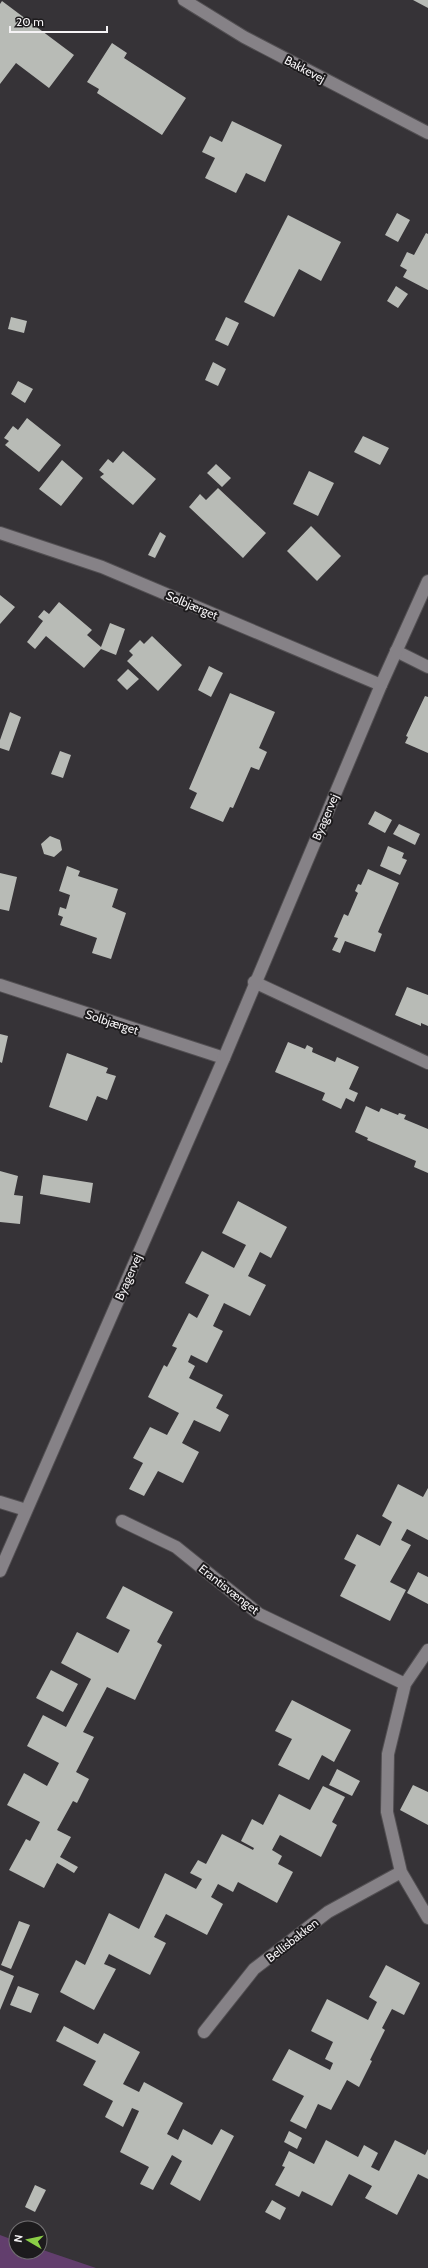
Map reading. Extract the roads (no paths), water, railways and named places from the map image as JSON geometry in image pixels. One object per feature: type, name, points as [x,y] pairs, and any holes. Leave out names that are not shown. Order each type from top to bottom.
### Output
[{"type":"street","name":"Bakkevej","points":[[184,0],[244,37],[428,133]]},
{"type":"street","name":"Solbjærget","points":[[0,534],[102,567],[381,685]]},
{"type":"street","name":"Byagervej","points":[[0,1570],[224,1058],[254,982],[381,685],[428,581]]},
{"type":"street","points":[[396,651],[428,667]]},
{"type":"street","points":[[254,982],[428,1063]]},
{"type":"street","name":"Solbjærget","points":[[0,985],[224,1058]]},
{"type":"street","points":[[0,1502],[26,1510]]},
{"type":"street","name":"Erantisvænget","points":[[122,1521],[176,1547],[259,1614],[404,1684]]},
{"type":"street","points":[[428,1650],[404,1684],[388,1754],[387,1790],[387,1812],[402,1872],[428,1918]]},
{"type":"street","name":"Bellisbakken","points":[[204,2032],[254,1969],[328,1912],[402,1872]]}]
